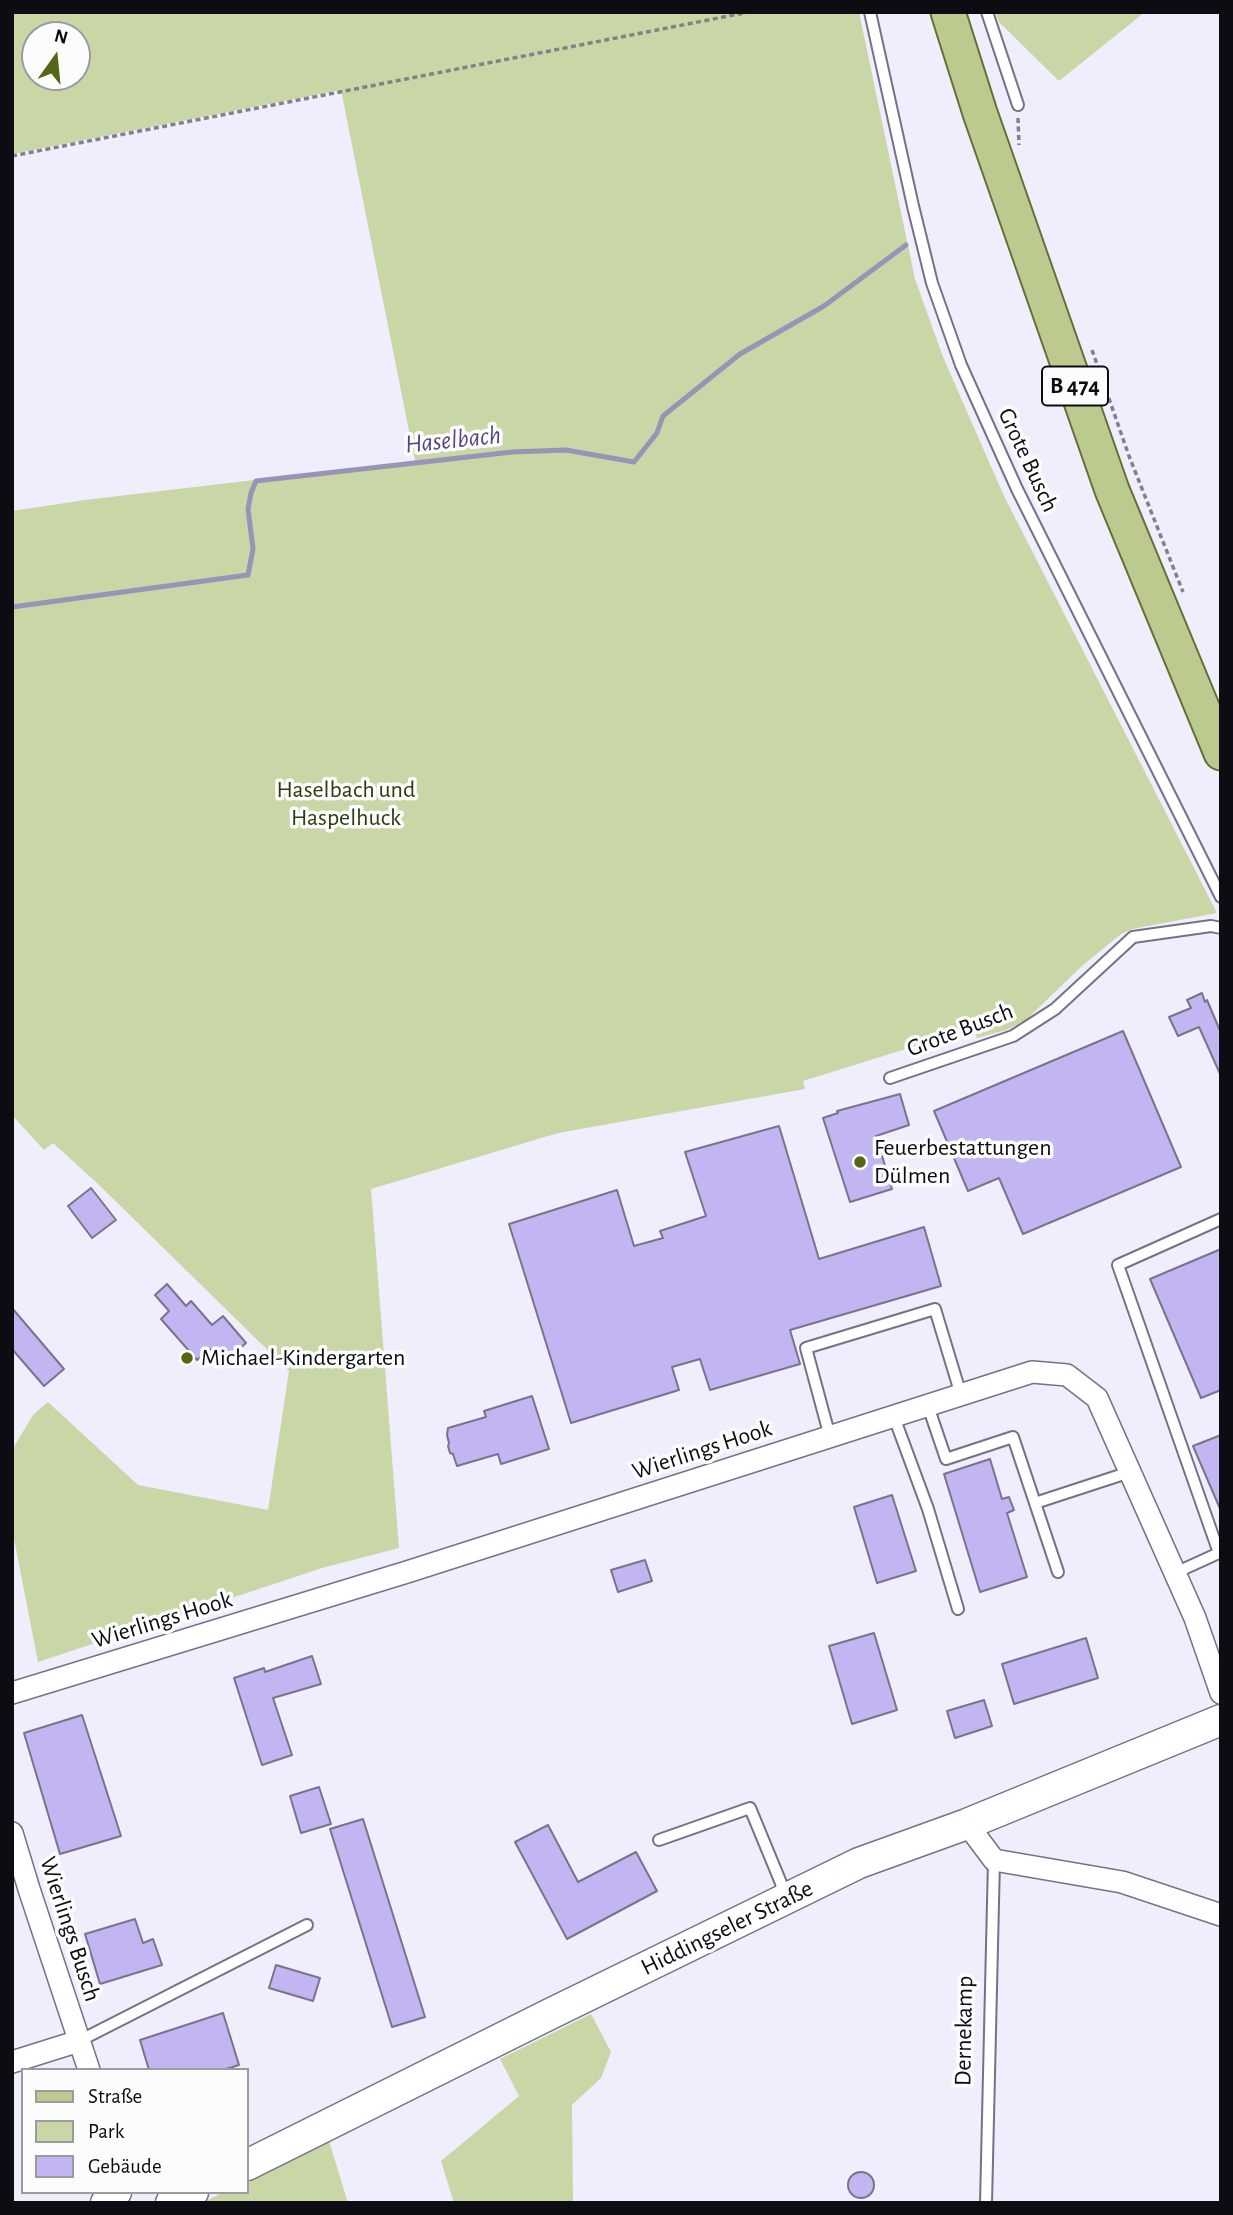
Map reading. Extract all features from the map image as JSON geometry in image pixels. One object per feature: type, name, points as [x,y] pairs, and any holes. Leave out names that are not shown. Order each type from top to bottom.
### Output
[{"type":"main road","name":"B 474","points":[[948,12],[980,113],[1112,490],[1221,753]]},
{"type":"street","name":"Wierlings Hook","points":[[12,1692],[407,1573],[1032,1372],[1067,1375],[1097,1398],[1195,1618],[1221,1693]]},
{"type":"street","name":"Hiddingseler Straße","points":[[248,2164],[525,2025],[859,1864],[967,1824],[1221,1720]]},
{"type":"street","points":[[967,1824],[994,1860],[1122,1882],[1221,1916]]},
{"type":"street","name":"Wierlings Busch","points":[[12,1833],[88,2068]]},
{"type":"street","name":"Wierlings Busch","points":[[12,2062],[79,2041]]},
{"type":"street","points":[[171,2203],[189,2194]]},
{"type":"lane","name":"Grote Busch","points":[[870,12],[932,283],[961,365],[1017,489],[1221,897]]},
{"type":"lane","points":[[986,12],[1018,105]]},
{"type":"lane","name":"Grote Busch","points":[[890,1078],[1013,1036],[1055,1009],[1133,937],[1211,926],[1221,928]]},
{"type":"lane","points":[[1175,1573],[1220,1552],[1118,1265],[1221,1219]]},
{"type":"lane","points":[[830,1437],[806,1348],[935,1310],[961,1395]]},
{"type":"lane","points":[[928,1406],[946,1459],[1013,1437],[1058,1572]]},
{"type":"lane","points":[[894,1417],[928,1509],[958,1609]]},
{"type":"lane","points":[[1035,1503],[1130,1472]]},
{"type":"lane","points":[[659,1840],[750,1808],[781,1883],[783,1901]]},
{"type":"lane","name":"Dernekamp","points":[[986,2203],[994,1860]]},
{"type":"lane","points":[[79,2041],[307,1925]]},
{"type":"path","points":[[12,156],[749,12]]},
{"type":"path","points":[[1018,105],[1018,144]]},
{"type":"path","points":[[1088,339],[1129,456],[1185,596]]},
{"type":"green space","name":"Haselbach und Haspelhuck","points":[[12,12],[859,12],[915,279],[943,357],[1004,496],[1217,913],[1132,929],[1121,934],[1083,965],[1026,1020],[1006,1030],[977,1038],[973,1028],[803,1081],[805,1089],[558,1133],[371,1189],[399,1548],[322,1568],[38,1662],[12,1528],[12,1458],[15,1445],[33,1415],[48,1402],[138,1485],[268,1510],[289,1371],[96,1182],[53,1143],[44,1150],[12,1115],[12,511],[415,461],[341,90],[12,154]]},
{"type":"green space","points":[[995,12],[1145,12],[1059,81],[999,22]]},
{"type":"green space","points":[[591,2014],[611,2052],[601,2078],[572,2105],[573,2203],[454,2203],[441,2161],[519,2096],[500,2059]]},
{"type":"green space","points":[[329,2141],[348,2203],[202,2203],[220,2194],[248,2194],[248,2181]]},
{"type":"building","points":[[1202,993],[1221,1033],[1221,1076],[1199,1027],[1178,1036],[1169,1017],[1191,1008],[1187,1000]]},
{"type":"building","points":[[1123,1031],[1181,1167],[1023,1234],[999,1178],[968,1191],[934,1111]]},
{"type":"building","name":"Feuerbestattungen Dülmen","points":[[900,1094],[909,1125],[876,1136],[892,1189],[850,1202],[823,1118],[838,1113],[837,1111]]},
{"type":"building","points":[[779,1126],[819,1259],[924,1227],[941,1286],[790,1330],[800,1364],[710,1390],[700,1359],[672,1367],[679,1390],[571,1423],[509,1224],[617,1190],[634,1246],[663,1238],[660,1231],[706,1216],[685,1152]]},
{"type":"building","points":[[91,1188],[116,1220],[92,1238],[68,1206]]},
{"type":"building","points":[[1221,1249],[1221,1390],[1201,1398],[1150,1279]]},
{"type":"building","points":[[167,1284],[186,1306],[191,1301],[212,1325],[223,1316],[246,1343],[230,1357],[227,1353],[219,1360],[210,1349],[197,1360],[161,1319],[169,1311],[155,1295]]},
{"type":"building","points":[[12,1308],[64,1369],[44,1386],[12,1349]]},
{"type":"building","points":[[532,1396],[549,1449],[501,1464],[498,1454],[457,1466],[448,1446],[448,1428],[486,1417],[484,1411]]},
{"type":"building","points":[[1221,1435],[1221,1511],[1193,1446]]},
{"type":"building","points":[[990,1459],[1002,1499],[1009,1497],[1014,1510],[1007,1513],[1027,1577],[980,1592],[944,1474]]},
{"type":"building","points":[[892,1495],[916,1571],[877,1583],[854,1507]]},
{"type":"building","points":[[645,1560],[652,1581],[618,1592],[611,1570]]},
{"type":"building","points":[[874,1633],[897,1710],[852,1724],[829,1646]]},
{"type":"building","points":[[1086,1638],[1098,1678],[1014,1704],[1002,1664]]},
{"type":"building","points":[[312,1656],[321,1684],[273,1698],[292,1755],[262,1765],[234,1678],[264,1668],[265,1672]]},
{"type":"building","points":[[984,1700],[992,1726],[955,1738],[947,1711]]},
{"type":"building","points":[[82,1715],[121,1836],[60,1854],[24,1733]]},
{"type":"building","points":[[319,1787],[331,1824],[301,1833],[290,1796]]},
{"type":"building","points":[[363,1819],[425,2017],[392,2027],[330,1829]]},
{"type":"building","points":[[548,1825],[578,1882],[636,1852],[657,1891],[567,1939],[515,1842]]},
{"type":"building","points":[[135,1919],[143,1943],[153,1939],[162,1965],[100,1984],[85,1934]]},
{"type":"building","points":[[276,1965],[320,1978],[313,2001],[269,1988]]},
{"type":"building","points":[[223,2013],[239,2065],[229,2068],[148,2068],[140,2040]]},
{"type":"building","points":[[861,2172],[870,2176],[874,2185],[870,2194],[861,2198],[852,2194],[848,2185],[852,2176]]},
{"type":"waterway","name":"Haselbach","points":[[12,607],[248,575],[253,549],[248,509],[256,481],[512,452],[566,450],[634,462],[657,433],[663,416],[740,354],[824,306],[906,245]]},
{"type":"place","name":"Feuerbestattungen Dülmen","points":[[860,1162]]},
{"type":"place","name":"Michael-Kindergarten","points":[[187,1358]]}]
